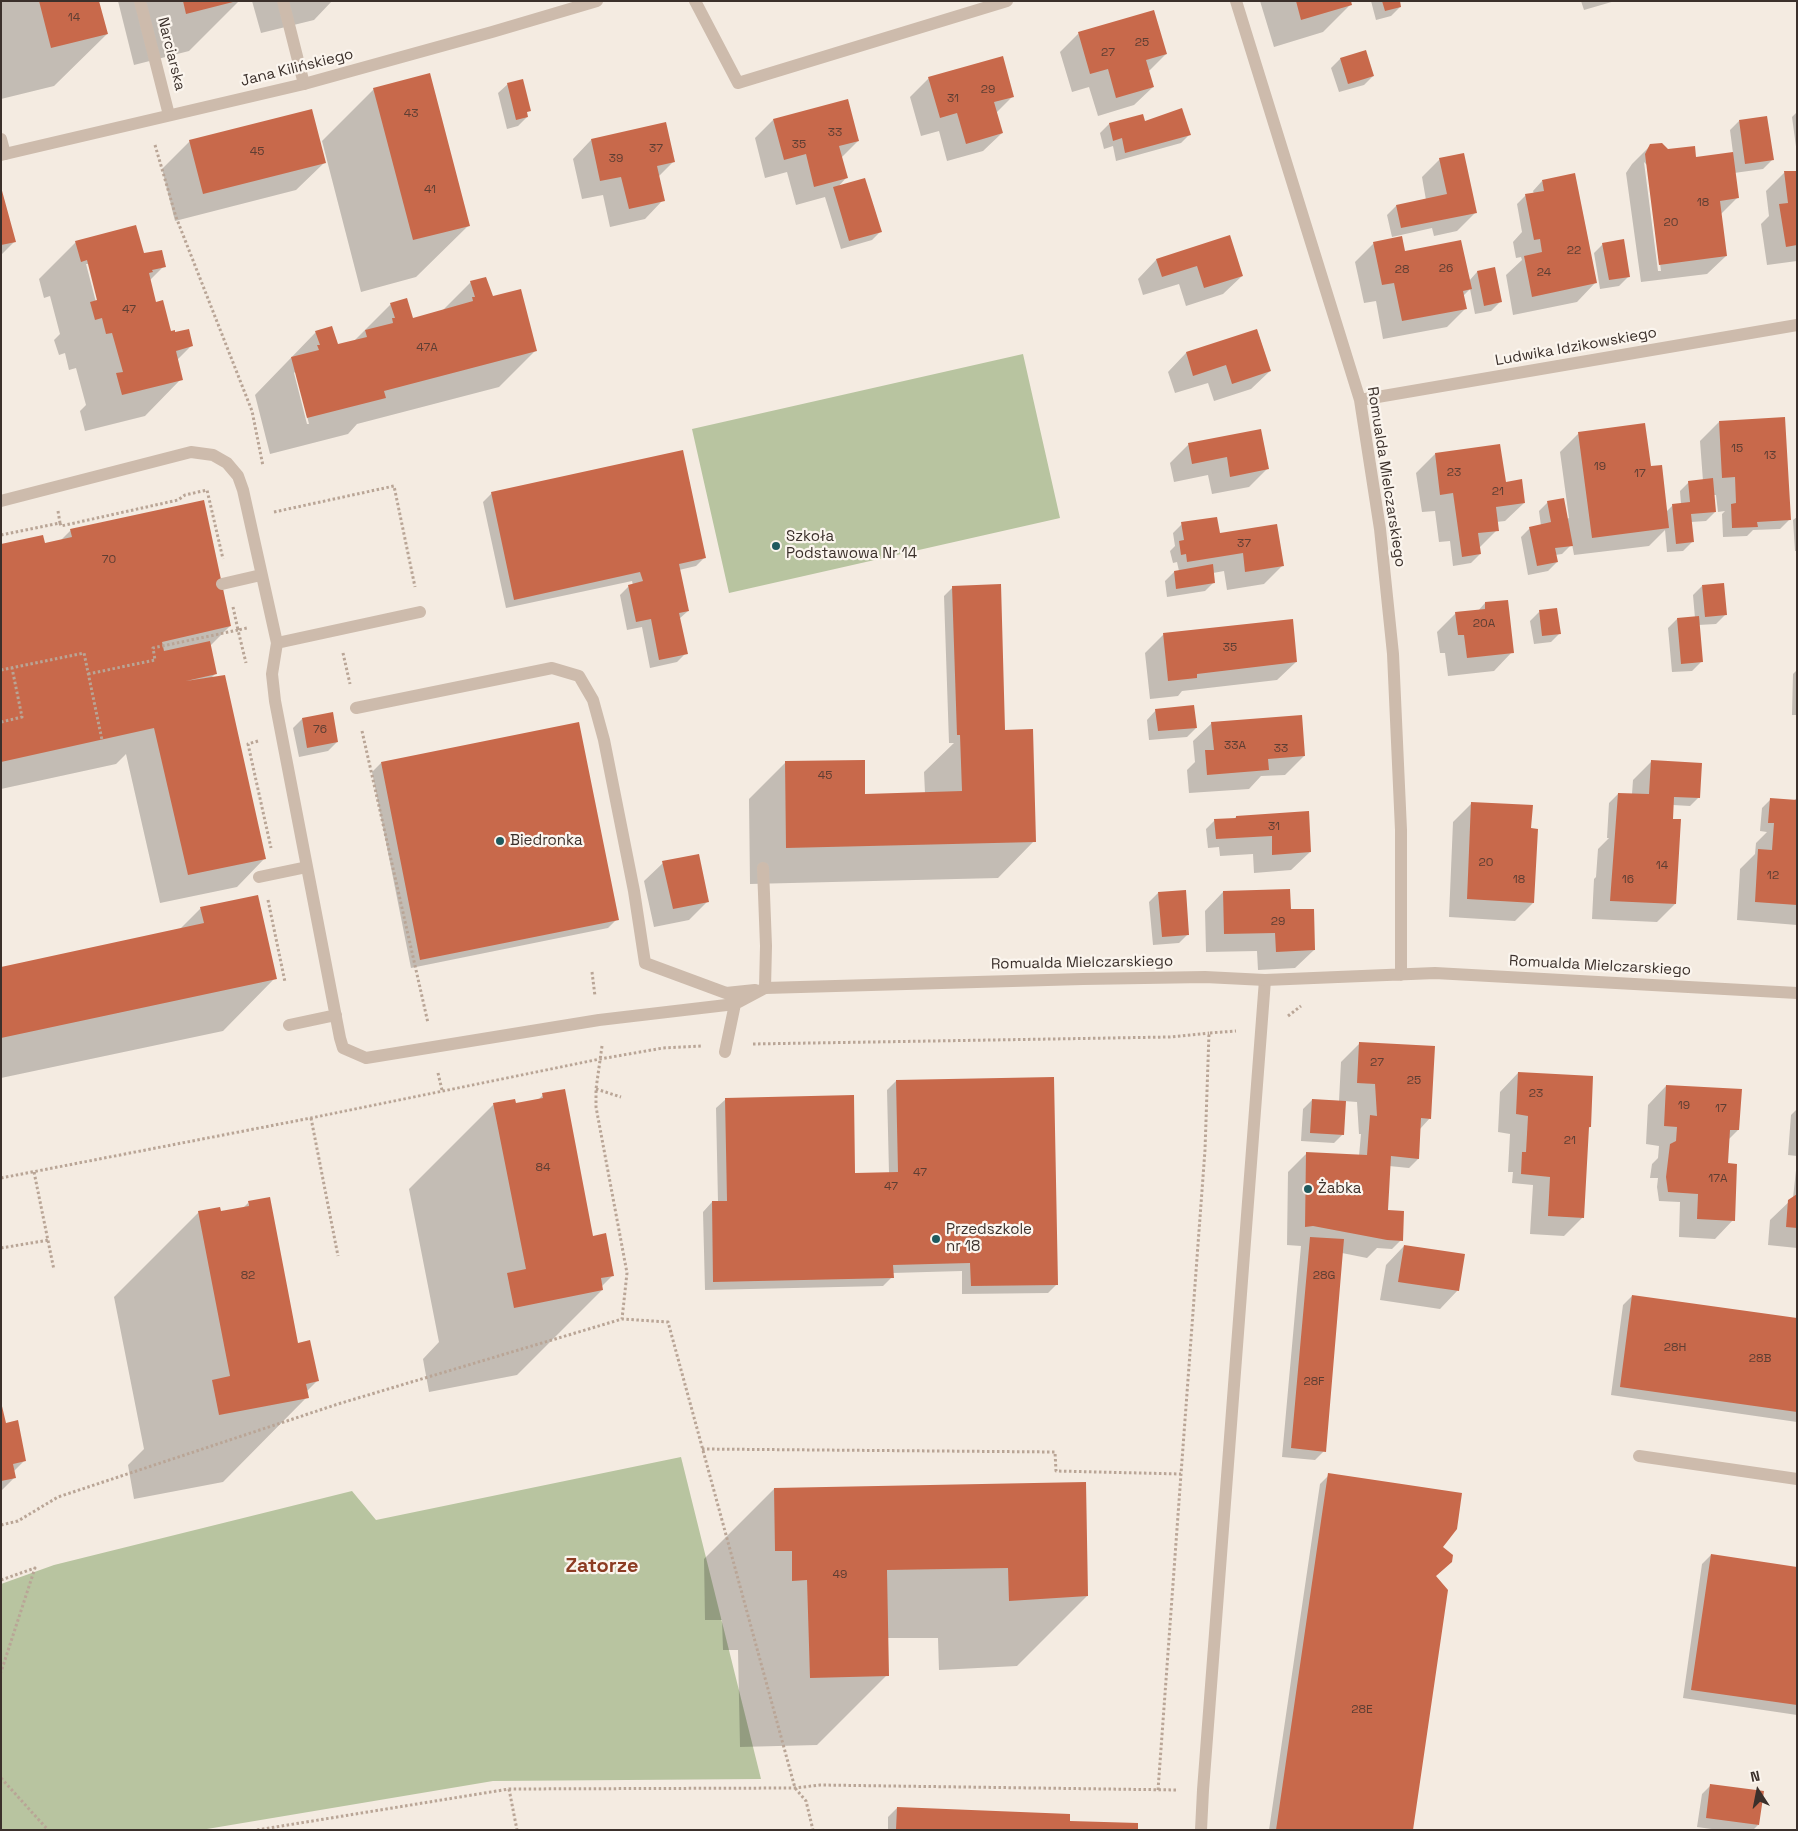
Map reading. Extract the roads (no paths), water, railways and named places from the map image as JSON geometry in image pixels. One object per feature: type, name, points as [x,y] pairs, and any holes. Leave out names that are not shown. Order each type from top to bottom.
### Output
[{"type":"street","name":"Narciarska","points":[[140,1],[169,115]]},
{"type":"street","points":[[283,1],[304,84]]},
{"type":"street","name":"Jana Kilińskiego","points":[[3,154],[304,84],[597,1]]},
{"type":"street","points":[[694,1],[738,83],[1007,1]]},
{"type":"street","name":"Romualda Mielczarskiego","points":[[1236,1],[1360,400],[1380,529],[1392,654],[1401,830],[1401,975]]},
{"type":"street","points":[[1,138],[3,154]]},
{"type":"street","name":"Ludwika Idzikowskiego","points":[[1360,400],[1797,325]]},
{"type":"street","points":[[1,501],[191,452],[213,455],[227,463],[238,476],[243,490],[277,643],[272,674],[275,701],[340,1038],[344,1048],[366,1058],[599,1020],[735,1004],[765,988],[766,946],[763,868]]},
{"type":"street","points":[[225,584],[261,575]]},
{"type":"street","points":[[277,643],[420,612]]},
{"type":"street","name":"Romualda Mielczarskiego","points":[[356,708],[552,668],[579,676],[593,700],[604,740],[634,891],[645,963],[726,993],[765,988],[1083,979],[1205,977],[1265,980],[1435,973],[1797,993]]},
{"type":"street","points":[[259,877],[307,867]]},
{"type":"street","points":[[1202,1830],[1203,1790],[1265,980]]},
{"type":"street","points":[[726,1048],[735,1004]]},
{"type":"street","points":[[289,1024],[336,1016]]},
{"type":"street","points":[[1639,1456],[1797,1479]]},
{"type":"place","name":"Szkoła Podstawowa Nr 14","points":[[776,546]]},
{"type":"place","name":"Biedronka","points":[[500,841]]},
{"type":"place","name":"Żabka","points":[[1308,1189]]},
{"type":"place","name":"Przedszkole nr 18","points":[[936,1239]]},
{"type":"district","name":"Zatorze","points":[[602,1567]]}]
